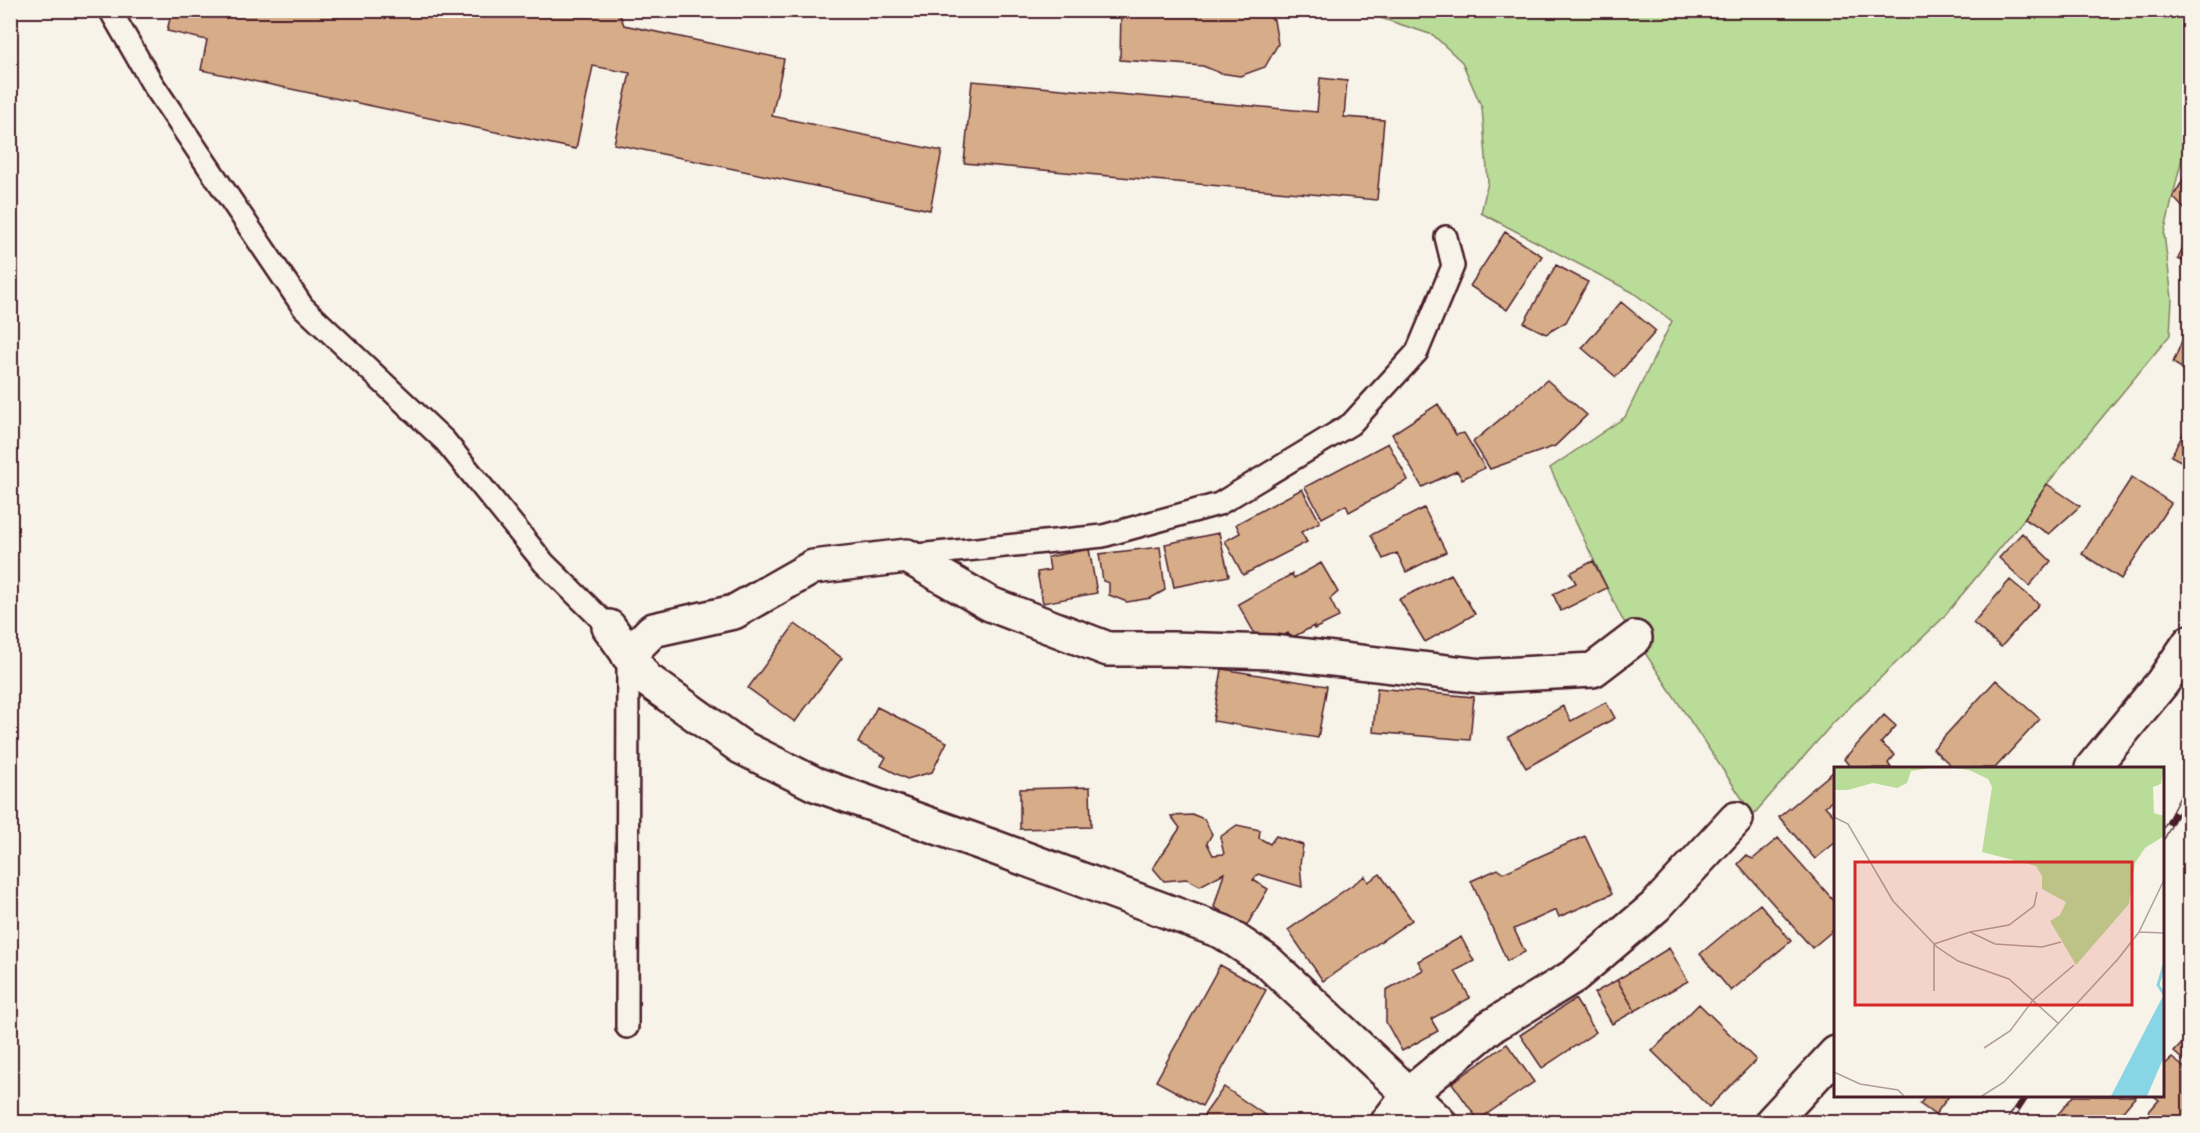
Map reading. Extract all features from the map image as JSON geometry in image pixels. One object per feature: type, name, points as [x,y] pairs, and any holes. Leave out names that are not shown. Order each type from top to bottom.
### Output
[{"type":"street","points":[[628,655],[653,630],[734,612],[813,567],[907,556],[990,604],[1108,650],[1272,652],[1481,676],[1593,670],[1635,638]]},
{"type":"street","points":[[609,627],[646,679],[741,747],[815,784],[1223,932],[1268,962],[1439,1122]]},
{"type":"street","points":[[2093,767],[2162,683],[2190,642]]},
{"type":"street","points":[[1388,1122],[1409,1094],[1490,1027],[1574,976],[1656,906],[1736,819]]},
{"type":"street","points":[[1772,1122],[1834,1055]]},
{"type":"lane","points":[[110,10],[152,83],[303,307],[445,441],[544,563],[609,627]]},
{"type":"lane","points":[[907,556],[1103,536],[1219,504],[1351,424],[1417,352],[1454,266],[1446,237]]},
{"type":"lane","points":[[627,1027],[628,655]]},
{"type":"green space","points":[[1359,11],[2189,11],[2189,128],[2164,234],[2172,298],[2170,335],[2047,484],[2024,519],[1942,619],[1834,722],[1753,815],[1621,617],[1550,468],[1625,417],[1672,321],[1632,292],[1481,213],[1488,182],[1482,108],[1462,62],[1433,35]]},
{"type":"building","points":[[172,10],[618,10],[624,25],[784,59],[772,116],[942,151],[930,210],[614,144],[630,73],[593,66],[576,149],[201,70],[207,40],[167,31]]},
{"type":"building","points":[[1121,10],[1257,10],[1274,20],[1278,44],[1265,67],[1240,76],[1220,73],[1203,66],[1120,60]]},
{"type":"building","points":[[1320,78],[1347,81],[1344,117],[1384,120],[1377,200],[964,163],[972,81],[1317,112]]},
{"type":"building","points":[[2190,168],[2190,215],[2173,197]]},
{"type":"building","points":[[1505,232],[1542,256],[1507,310],[1470,286]]},
{"type":"building","points":[[2184,245],[2190,247],[2190,264],[2178,259]]},
{"type":"building","points":[[1556,265],[1588,282],[1566,322],[1546,334],[1524,323]]},
{"type":"building","points":[[1621,302],[1656,331],[1616,377],[1582,348]]},
{"type":"building","points":[[2190,321],[2190,373],[2173,363]]},
{"type":"building","points":[[1547,380],[1587,415],[1555,446],[1490,469],[1473,442]]},
{"type":"building","points":[[1438,404],[1456,435],[1464,433],[1485,468],[1462,479],[1457,471],[1422,487],[1392,434]]},
{"type":"building","points":[[2190,422],[2190,466],[2171,456]]},
{"type":"building","points":[[1388,443],[1408,480],[1349,512],[1346,505],[1322,518],[1305,487]]},
{"type":"building","points":[[2132,477],[2171,503],[2121,579],[2082,554]]},
{"type":"building","points":[[2047,484],[2080,506],[2049,534],[2024,519]]},
{"type":"building","points":[[1302,489],[1320,522],[1301,532],[1307,542],[1243,575],[1225,541],[1240,533],[1236,524]]},
{"type":"building","points":[[1424,508],[1446,552],[1406,572],[1397,553],[1383,559],[1371,535]]},
{"type":"building","points":[[1219,533],[1229,576],[1174,587],[1165,544]]},
{"type":"building","points":[[2022,533],[2051,561],[2029,586],[1999,558]]},
{"type":"building","points":[[1160,547],[1165,590],[1151,598],[1127,602],[1109,595],[1109,583],[1103,581],[1099,554]]},
{"type":"building","points":[[1089,549],[1097,593],[1043,603],[1037,572],[1050,570],[1048,557]]},
{"type":"building","points":[[1593,561],[1607,588],[1561,611],[1553,594],[1576,583],[1570,573]]},
{"type":"building","points":[[1321,563],[1338,592],[1330,599],[1339,617],[1291,638],[1288,633],[1273,641],[1259,641],[1238,604],[1292,574],[1294,578]]},
{"type":"building","points":[[1451,574],[1475,614],[1425,642],[1399,599]]},
{"type":"building","points":[[2010,580],[2039,604],[2001,647],[1973,623]]},
{"type":"building","points":[[795,624],[842,658],[795,722],[748,688]]},
{"type":"building","points":[[1222,669],[1327,686],[1318,738],[1213,721]]},
{"type":"building","points":[[1996,680],[2040,719],[1996,767],[1953,767],[1933,749]]},
{"type":"building","points":[[1377,688],[1474,697],[1470,740],[1373,732]]},
{"type":"building","points":[[1606,702],[1615,718],[1526,768],[1508,737],[1563,706],[1571,721]]},
{"type":"building","points":[[877,707],[947,742],[932,772],[907,779],[881,766],[886,757],[858,743]]},
{"type":"building","points":[[1884,715],[1896,726],[1881,743],[1895,755],[1888,763],[1890,767],[1850,767],[1844,759]]},
{"type":"building","points":[[1834,773],[1834,799],[1825,806],[1834,816],[1834,844],[1815,859],[1779,817]]},
{"type":"building","points":[[1090,787],[1091,827],[1020,829],[1020,789]]},
{"type":"building","points":[[1194,815],[1204,819],[1212,834],[1207,843],[1213,855],[1224,854],[1220,837],[1237,825],[1260,830],[1259,838],[1270,844],[1276,836],[1303,845],[1300,864],[1302,887],[1258,874],[1253,880],[1268,889],[1246,927],[1214,907],[1224,873],[1200,886],[1187,879],[1164,881],[1153,868],[1180,828],[1171,816]]},
{"type":"building","points":[[1585,836],[1612,894],[1559,917],[1556,910],[1514,929],[1525,952],[1507,961],[1471,881],[1498,869],[1503,873]]},
{"type":"building","points":[[1778,838],[1834,901],[1834,930],[1812,948],[1738,864],[1746,856],[1753,859]]},
{"type":"building","points":[[1380,874],[1412,920],[1323,981],[1288,930],[1365,876],[1368,882]]},
{"type":"building","points":[[1760,904],[1791,941],[1731,991],[1700,954]]},
{"type":"building","points":[[1461,937],[1474,961],[1455,971],[1470,998],[1431,1019],[1438,1031],[1402,1051],[1386,1022],[1386,990],[1423,970],[1418,961]]},
{"type":"building","points":[[1669,948],[1688,981],[1635,1011],[1617,980]]},
{"type":"building","points":[[1220,965],[1266,990],[1202,1106],[1156,1081]]},
{"type":"building","points":[[1617,980],[1635,1011],[1612,1024],[1594,993]]},
{"type":"building","points":[[1575,999],[1596,1032],[1542,1068],[1520,1035]]},
{"type":"building","points":[[1699,1004],[1756,1060],[1709,1107],[1652,1051]]},
{"type":"building","points":[[2190,1035],[2190,1066],[2174,1052]]},
{"type":"building","points":[[1507,1044],[1534,1082],[1478,1120],[1452,1083]]},
{"type":"building","points":[[2172,1058],[2190,1072],[2190,1122],[2140,1122],[2159,1100],[2155,1097],[2164,1097],[2164,1065]]},
{"type":"building","points":[[1224,1087],[1275,1122],[1199,1122]]},
{"type":"building","points":[[1925,1097],[1948,1097],[1935,1115],[1920,1104]]},
{"type":"building","points":[[2072,1097],[2135,1097],[2114,1122],[2061,1122],[2055,1118]]},
{"type":"railway","points":[[2164,833],[2190,784]]},
{"type":"railway","points":[[2009,1122],[2025,1097]]}]
